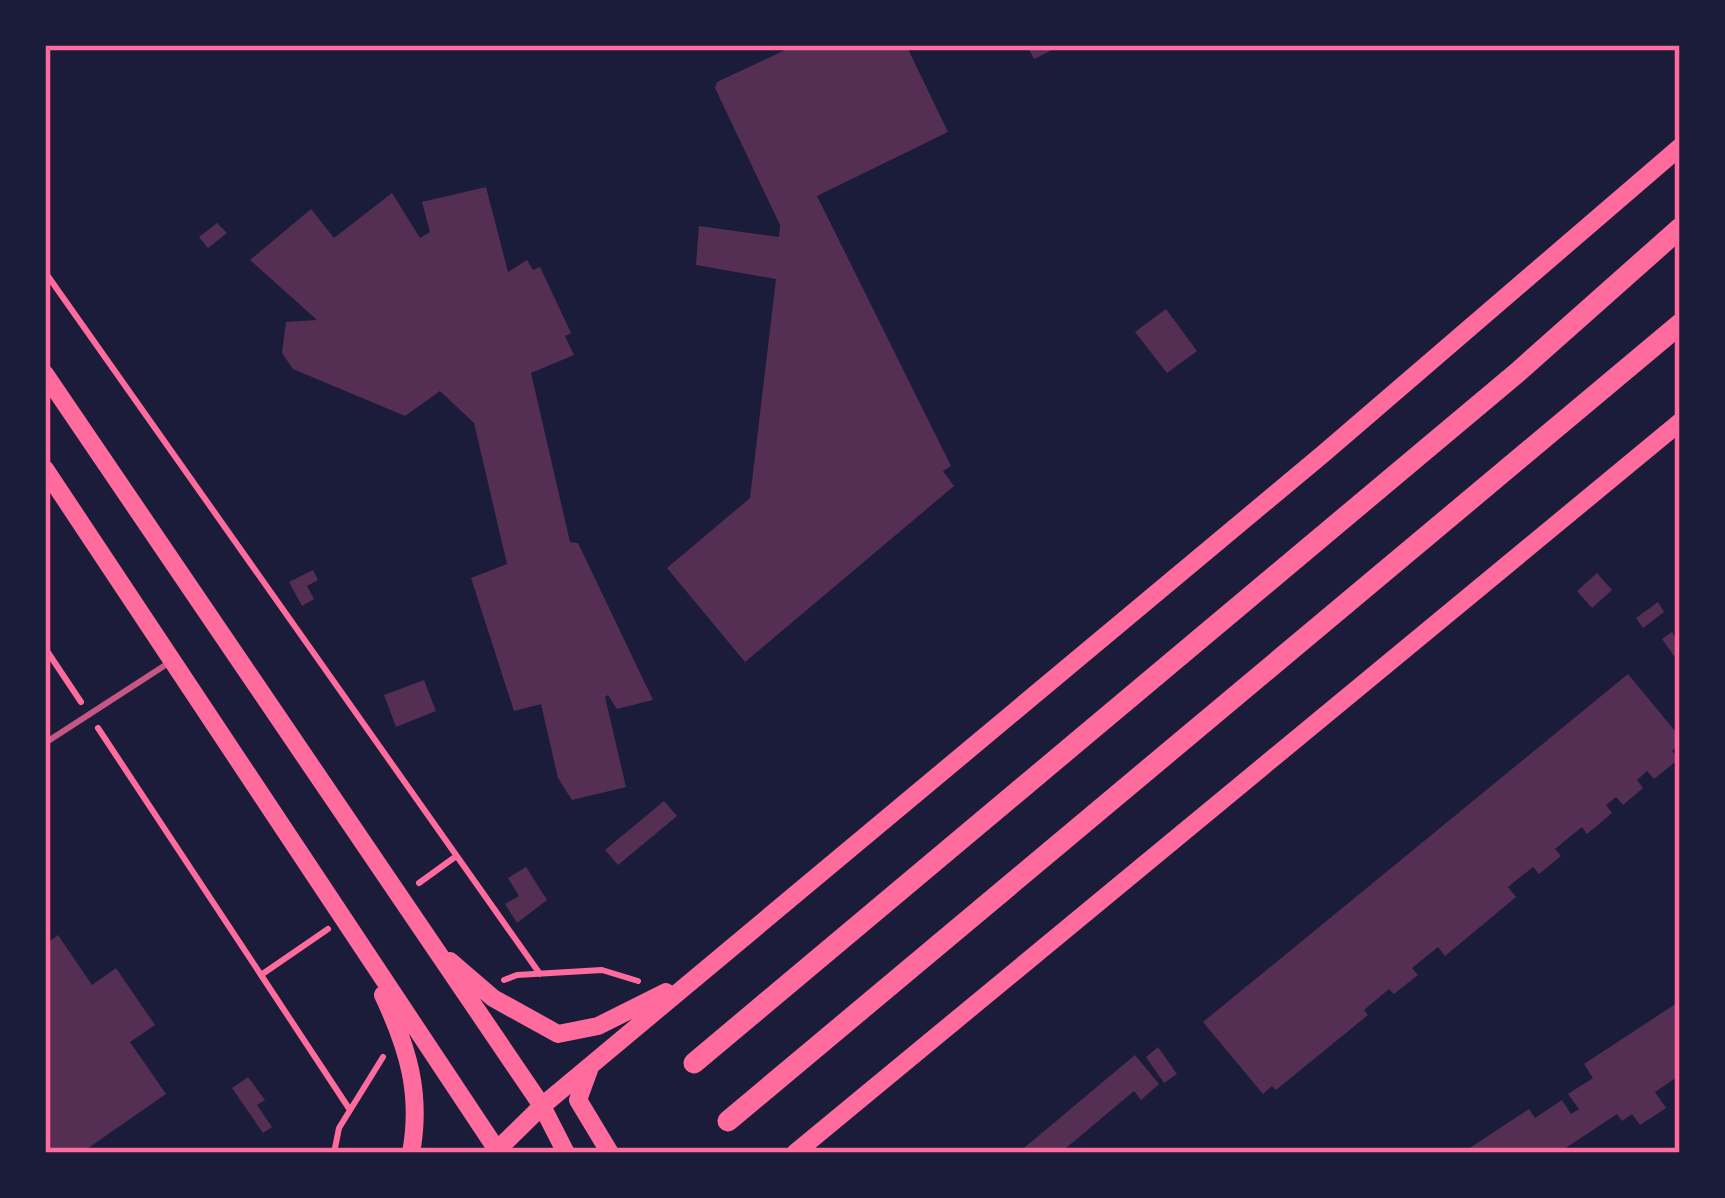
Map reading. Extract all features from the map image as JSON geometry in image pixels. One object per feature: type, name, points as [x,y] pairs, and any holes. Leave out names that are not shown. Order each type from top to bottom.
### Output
[{"type":"highway","points":[[694,1063],[1519,372],[1680,228]]},
{"type":"highway","points":[[728,1121],[1680,324]]},
{"type":"main road","points":[[45,469],[497,1152],[542,1106],[1323,454],[1680,147]]},
{"type":"main road","points":[[45,374],[542,1106],[566,1153]]},
{"type":"main road","points":[[795,1153],[1680,422]]},
{"type":"main road","points":[[355,937],[413,1069],[416,1099],[411,1153]]},
{"type":"main road","points":[[432,946],[494,998],[558,1034],[598,1026],[698,976]]},
{"type":"main road","points":[[595,1062],[582,1080],[578,1100],[610,1153]]},
{"type":"lane","points":[[45,743],[170,662]]},
{"type":"path","points":[[45,272],[539,974]]},
{"type":"path","points":[[45,648],[350,1109]]},
{"type":"path","points":[[399,897],[455,857]]},
{"type":"path","points":[[261,975],[343,919]]},
{"type":"building","points":[[796,45],[906,45],[948,132],[817,196],[951,466],[943,471],[954,486],[745,662],[667,568],[750,498],[776,279],[696,265],[699,226],[779,237],[780,225],[715,88],[717,82]]},
{"type":"building","points":[[1027,45],[1062,45],[1034,59]]},
{"type":"building","points":[[486,187],[508,272],[527,260],[533,270],[540,267],[571,333],[565,336],[574,355],[531,373],[570,542],[578,543],[653,700],[617,709],[605,697],[626,787],[572,800],[558,778],[541,704],[514,711],[471,578],[507,564],[474,423],[440,391],[405,416],[293,369],[282,353],[286,322],[317,320],[250,260],[311,209],[334,238],[392,193],[420,238],[430,232],[422,202]]},
{"type":"building","points":[[217,223],[227,233],[208,248],[199,237]]},
{"type":"building","points":[[1166,309],[1197,351],[1167,373],[1135,332]]},
{"type":"building","points":[[313,570],[318,580],[307,586],[314,599],[302,606],[289,582]]},
{"type":"building","points":[[1597,573],[1612,590],[1592,608],[1577,591]]},
{"type":"building","points":[[1658,602],[1664,612],[1643,628],[1636,618]]},
{"type":"building","points":[[1672,632],[1680,642],[1680,652],[1674,656],[1662,639]]},
{"type":"building","points":[[1628,674],[1680,737],[1672,751],[1679,759],[1654,779],[1647,771],[1637,780],[1643,788],[1623,805],[1616,797],[1606,805],[1612,813],[1587,834],[1582,827],[1555,849],[1561,856],[1539,874],[1533,867],[1508,887],[1516,897],[1445,956],[1438,947],[1412,968],[1418,975],[1394,994],[1389,989],[1364,1010],[1368,1015],[1276,1090],[1272,1086],[1263,1094],[1203,1022]]},
{"type":"building","points":[[424,680],[436,711],[396,727],[384,695]]},
{"type":"building","points":[[664,801],[677,816],[618,865],[605,850]]},
{"type":"building","points":[[526,867],[547,900],[517,923],[505,904],[519,896],[508,878]]},
{"type":"building","points":[[58,935],[92,985],[116,968],[155,1025],[130,1042],[166,1094],[81,1153],[45,1153],[45,944]]},
{"type":"building","points":[[1680,1001],[1680,1075],[1655,1092],[1666,1108],[1640,1125],[1632,1114],[1622,1121],[1617,1114],[1564,1149],[1567,1153],[1462,1153],[1529,1109],[1535,1118],[1562,1100],[1571,1114],[1579,1109],[1568,1094],[1593,1078],[1584,1064]]},
{"type":"building","points":[[1158,1047],[1177,1074],[1164,1083],[1146,1057]]},
{"type":"building","points":[[1135,1055],[1159,1084],[1141,1100],[1134,1091],[1060,1153],[1018,1153]]},
{"type":"building","points":[[248,1077],[265,1100],[257,1105],[272,1127],[263,1133],[232,1088]]}]
